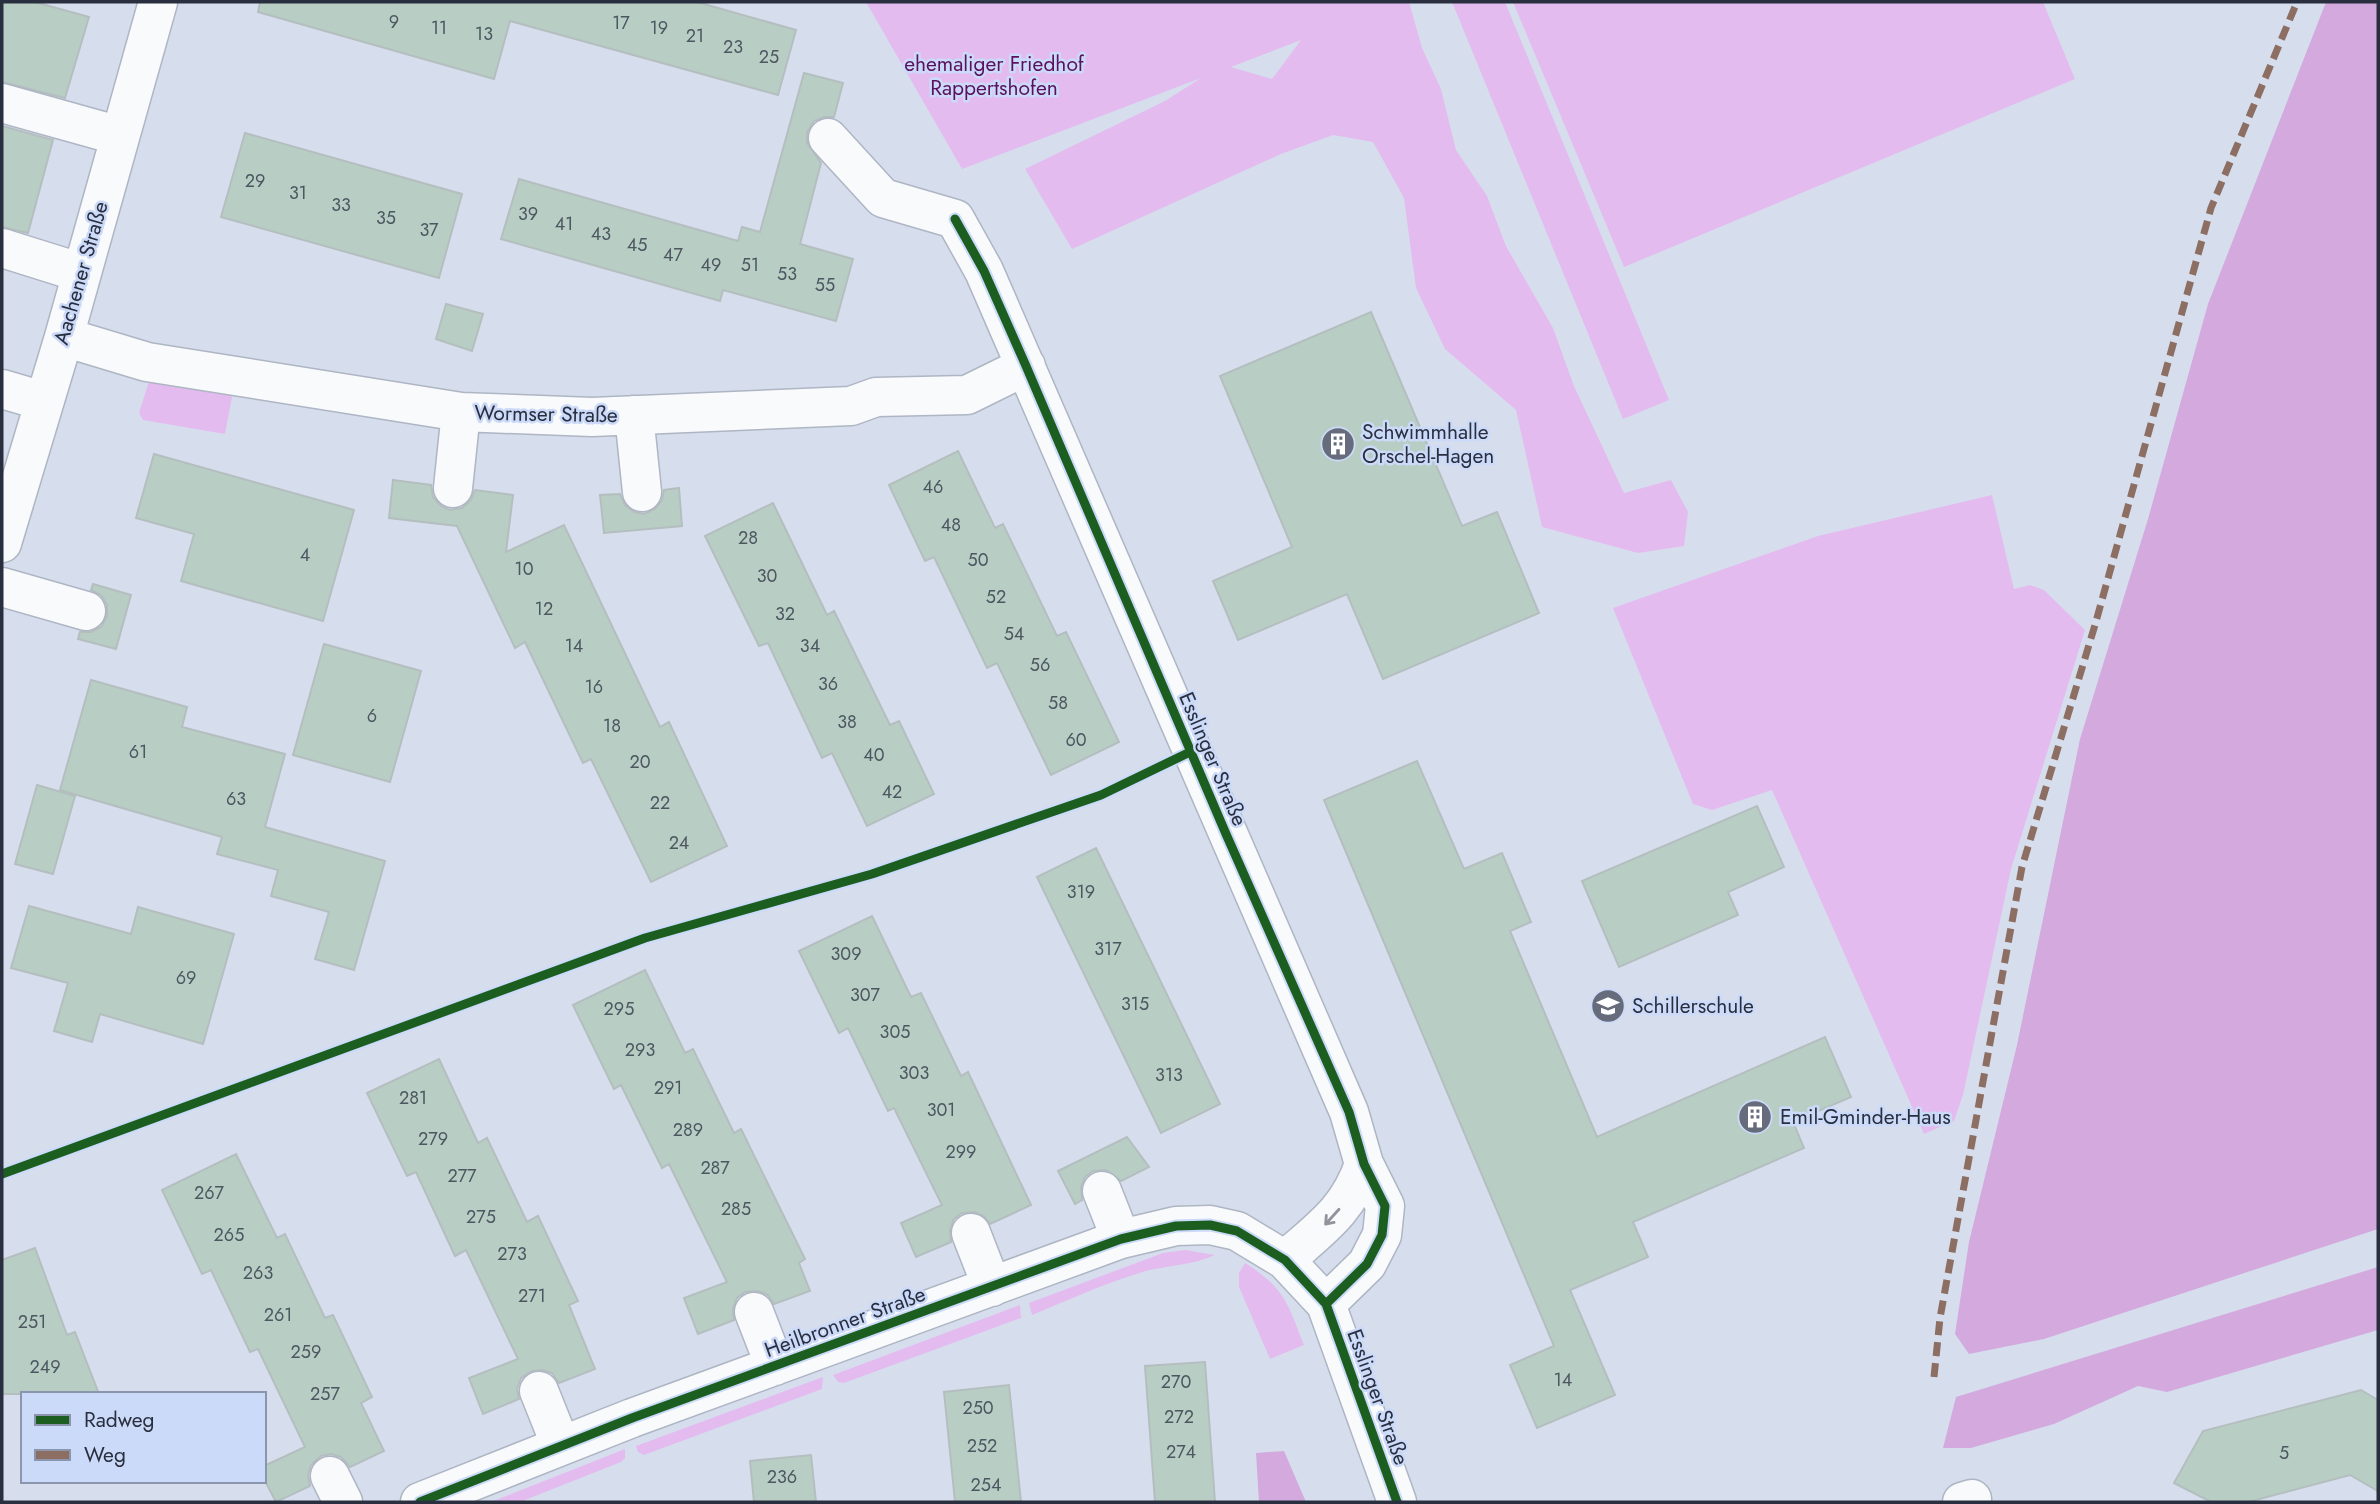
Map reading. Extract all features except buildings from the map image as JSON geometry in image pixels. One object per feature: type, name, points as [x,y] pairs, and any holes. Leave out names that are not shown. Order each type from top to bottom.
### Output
[{"type":"street","name":"Aachener Straße","points":[[2,543],[64,337],[157,2]]},
{"type":"street","points":[[2,103],[120,136]]},
{"type":"street","name":"Esslinger Straße","points":[[828,138],[883,198],[955,219],[984,271],[1190,752],[1349,1112],[1363,1164],[1385,1206],[1382,1235],[1367,1264],[1326,1304]]},
{"type":"street","points":[[2,248],[82,273]]},
{"type":"street","name":"Wormser Straße","points":[[64,337],[147,362],[461,412],[634,415],[851,406],[876,397],[967,395],[1026,366]]},
{"type":"street","points":[[2,389],[43,401]]},
{"type":"street","points":[[453,488],[461,412]]},
{"type":"street","points":[[634,415],[642,492]]},
{"type":"street","points":[[2,587],[86,611]]},
{"type":"street","points":[[1285,1260],[1326,1224],[1354,1192],[1363,1164]]},
{"type":"street","points":[[1102,1191],[1122,1239]]},
{"type":"street","name":"Heilbronner Straße","points":[[420,1502],[561,1446],[1122,1239],[1177,1226],[1210,1225],[1237,1231],[1285,1260]]},
{"type":"street","points":[[971,1233],[992,1287]]},
{"type":"street","name":"Esslinger Straße","points":[[1285,1260],[1326,1304],[1397,1502]]},
{"type":"street","points":[[754,1312],[775,1366]]},
{"type":"street","points":[[539,1391],[561,1446]]},
{"type":"green space","name":"ehemaliger Friedhof Rappertshofen","points":[[866,2],[1409,2],[1422,48],[1441,89],[1456,150],[1487,196],[1506,246],[1553,328],[1574,386],[1624,493],[1671,480],[1688,512],[1684,546],[1638,553],[1542,527],[1516,410],[1445,349],[1416,288],[1404,198],[1373,142],[1333,135],[1281,154],[1072,249],[1025,169],[1165,101],[1201,78],[962,169]],"holes":[[[1301,40],[1272,79],[1231,67]]]},
{"type":"green space","points":[[1452,2],[1505,2],[1669,400],[1623,419]]},
{"type":"green space","points":[[1513,2],[2043,2],[2075,79],[1624,267]]},
{"type":"green space","points":[[150,378],[233,392],[225,434],[143,420],[139,413]]},
{"type":"green space","points":[[1992,495],[2014,589],[2030,585],[2044,590],[2085,630],[2011,869],[1963,1095],[1954,1121],[1924,1134],[1772,790],[1712,810],[1693,804],[1613,608],[1818,536]]},
{"type":"green space","points":[[1185,1250],[1215,1255],[1131,1275],[1032,1315],[1029,1303],[1163,1253]]},
{"type":"green space","points":[[1245,1263],[1269,1281],[1284,1298],[1304,1345],[1270,1359],[1239,1287],[1239,1273]]},
{"type":"green space","points":[[1020,1305],[1021,1318],[844,1383],[838,1382],[833,1375]]},
{"type":"green space","points":[[823,1377],[822,1389],[644,1455],[638,1452],[636,1446]]},
{"type":"green space","points":[[625,1449],[625,1458],[621,1462],[520,1502],[491,1502]]},
{"type":"shaded area","points":[[2326,2],[2378,2],[2378,1229],[2044,1339],[1969,1354],[1955,1334],[1969,1242],[2017,1045],[2080,739],[2148,519],[2208,304]]},
{"type":"shaded area","points":[[2378,1267],[2378,1330],[2167,1392],[2138,1386],[2054,1424],[1971,1448],[1943,1448],[1956,1397]]},
{"type":"shaded area","points":[[1284,1451],[1306,1502],[1259,1502],[1256,1453]]},
{"type":"marked path","points":[[1934,1377],[1940,1318],[2022,867],[2095,625],[2211,208],[2297,2]]},
{"type":"cycle path","points":[[955,219],[984,271],[1026,366],[1226,834],[1349,1112],[1364,1164],[1385,1206],[1382,1235],[1367,1264],[1326,1304]]},
{"type":"cycle path","points":[[2,1174],[645,938],[872,874],[1101,795],[1190,752]]},
{"type":"cycle path","points":[[420,1502],[632,1418],[1121,1239],[1176,1226],[1210,1225],[1237,1231],[1285,1260],[1326,1304],[1397,1502]]},
{"type":"place","name":"Schwimmhalle Orschel-Hagen","points":[[1338,444]]},
{"type":"place","name":"Schillerschule","points":[[1608,1006]]},
{"type":"place","name":"Emil-Gminder-Haus","points":[[1755,1117]]}]
